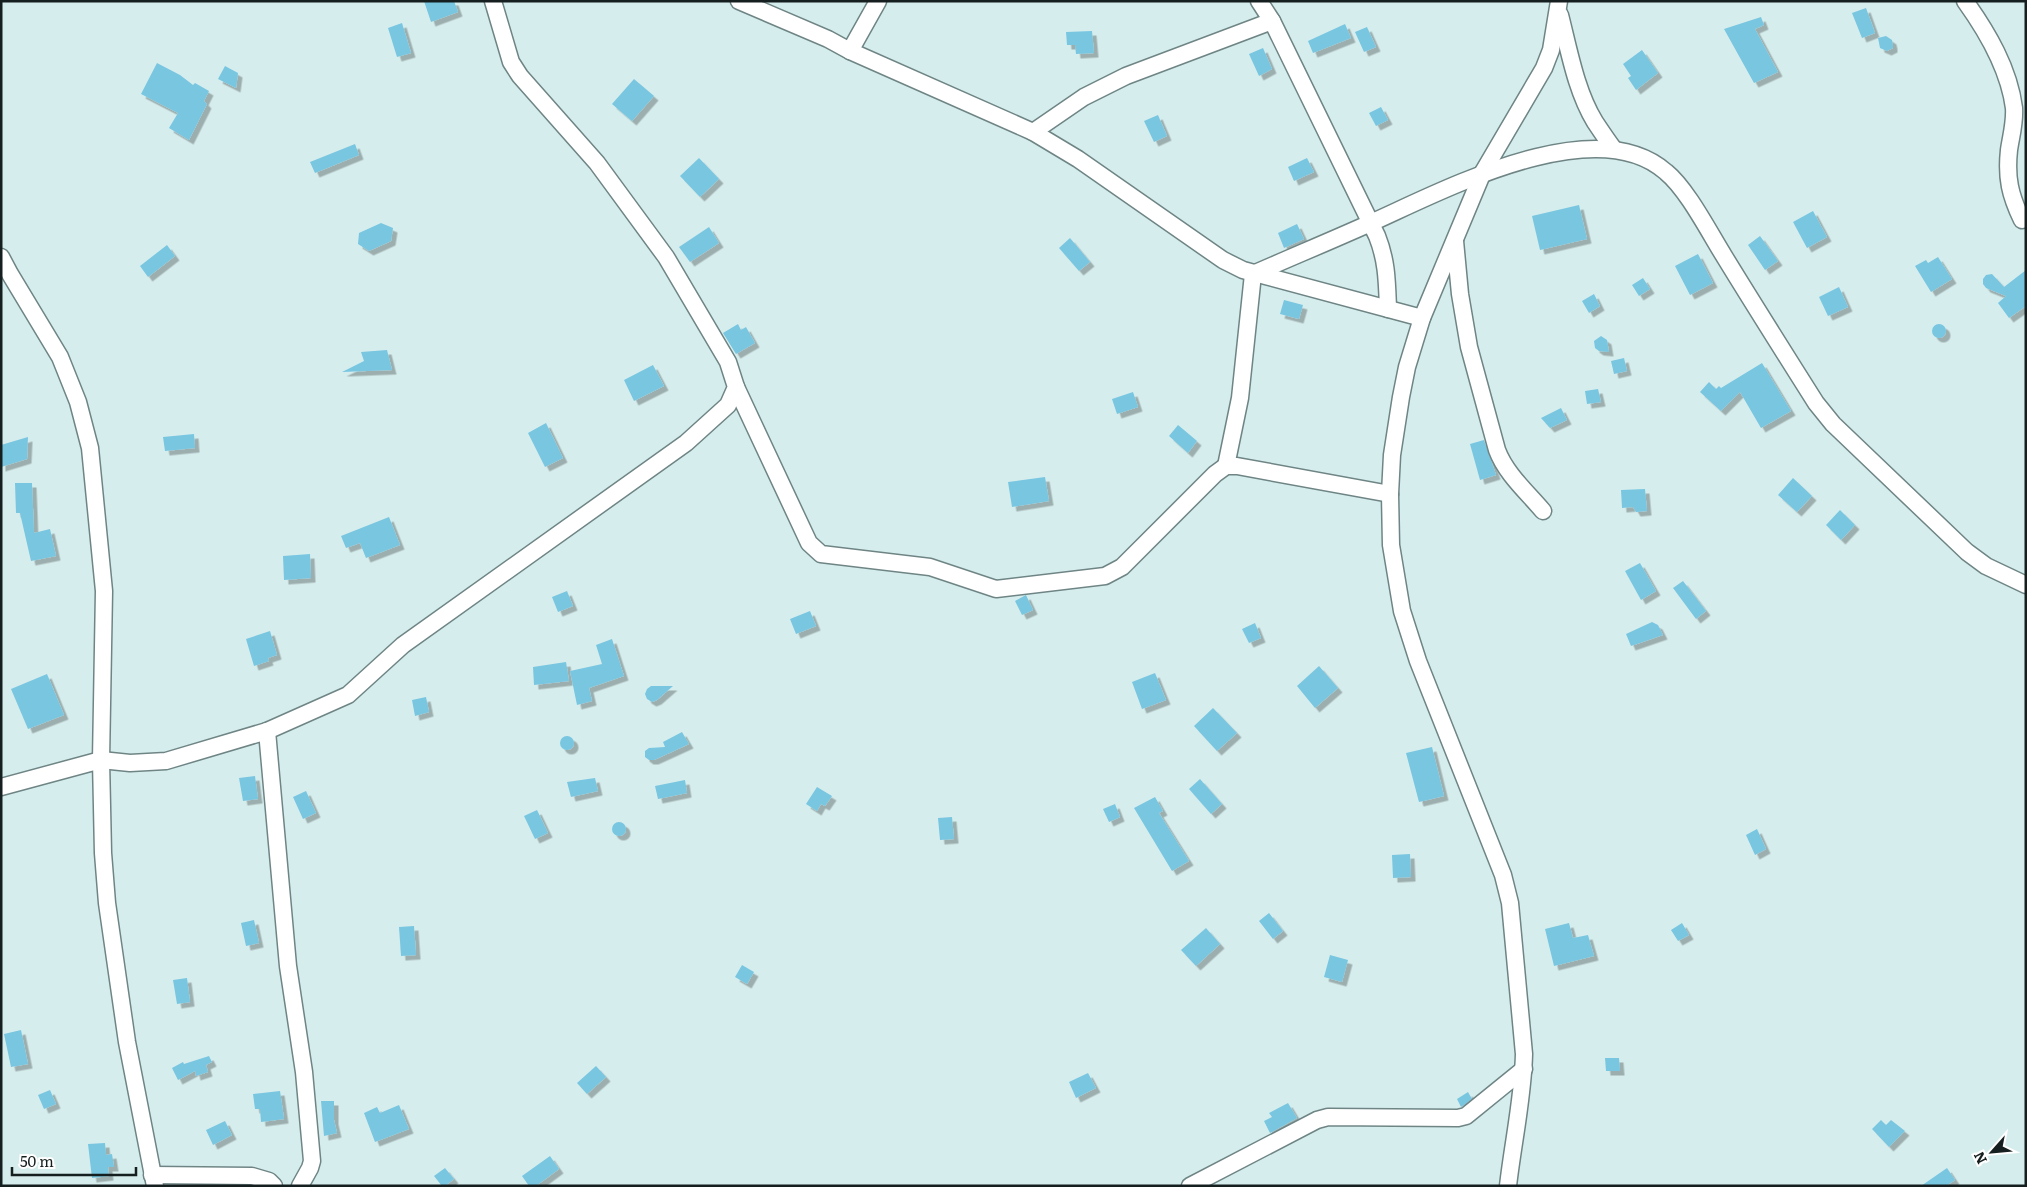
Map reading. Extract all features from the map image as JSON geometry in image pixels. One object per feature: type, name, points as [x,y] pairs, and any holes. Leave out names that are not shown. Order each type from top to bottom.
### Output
[{"type":"street","points":[[493,1],[511,62],[520,76],[596,163],[666,257],[728,362],[736,387],[809,543],[816,551],[822,554],[930,568],[996,589],[1110,574],[1122,567],[1215,474],[1226,466],[1237,466],[1390,494]]},
{"type":"street","points":[[739,1],[1034,132],[1078,159],[1222,260],[1253,274],[1422,318]]},
{"type":"street","points":[[850,51],[878,1]]},
{"type":"street","points":[[1259,1],[1272,22],[1371,223],[1384,255],[1387,271],[1388,309]]},
{"type":"street","points":[[1966,1],[1993,46],[2009,79],[2014,110],[2008,182],[2012,199],[2022,220]]},
{"type":"street","points":[[1558,3],[1583,95],[1595,122],[1613,148]]},
{"type":"street","points":[[1508,1186],[1524,1069],[1524,1054],[1507,889],[1407,629],[1402,611],[1391,545],[1390,494],[1392,455],[1401,397],[1407,367],[1422,318],[1483,172],[1544,68],[1551,50],[1558,3]]},
{"type":"street","points":[[1034,132],[1084,97],[1126,76],[1272,22]]},
{"type":"street","points":[[1253,274],[1483,172],[1534,158],[1569,151],[1613,148],[1639,155],[1665,170],[1672,177],[1696,211],[1816,403],[1833,424],[1968,552],[1986,566],[2026,585]]},
{"type":"street","points":[[1455,238],[1460,294],[1469,347],[1495,442],[1507,470],[1543,511]]},
{"type":"street","points":[[1,257],[60,357],[78,402],[90,448],[104,590],[101,760],[103,853],[107,903],[127,1042],[153,1180],[252,1176],[269,1181],[274,1186]]},
{"type":"street","points":[[1226,466],[1240,398],[1253,274]]},
{"type":"street","points":[[1,787],[101,760],[130,764],[166,760],[267,731],[348,695],[403,646],[686,443],[728,405],[736,387]]},
{"type":"street","points":[[267,731],[288,966],[304,1072],[312,1161],[300,1186]]},
{"type":"street","points":[[1190,1186],[1317,1120],[1328,1117],[1458,1118],[1466,1116],[1524,1069]]},
{"type":"building","points":[[424,1],[454,1],[458,12],[431,22]]},
{"type":"building","points":[[1866,8],[1875,33],[1862,38],[1852,13]]},
{"type":"building","points":[[1761,17],[1764,25],[1755,29],[1778,72],[1754,83],[1724,29]]},
{"type":"building","points":[[402,23],[411,53],[397,57],[388,28]]},
{"type":"building","points":[[1345,24],[1351,38],[1313,53],[1308,41]]},
{"type":"building","points":[[1367,27],[1376,47],[1364,52],[1355,32]]},
{"type":"building","points":[[1092,31],[1094,53],[1076,54],[1075,45],[1067,45],[1066,32]]},
{"type":"building","points":[[1886,36],[1892,40],[1893,45],[1893,48],[1887,51],[1880,48],[1878,38]]},
{"type":"building","points":[[1263,48],[1272,69],[1259,76],[1249,54]]},
{"type":"building","points":[[1642,50],[1658,73],[1636,90],[1628,78],[1631,76],[1623,64]]},
{"type":"building","points":[[157,63],[180,75],[193,85],[195,83],[209,91],[204,101],[207,104],[189,140],[169,128],[178,113],[141,94]]},
{"type":"building","points":[[225,66],[238,73],[236,88],[218,79]]},
{"type":"building","points":[[634,79],[654,96],[632,121],[612,104]]},
{"type":"building","points":[[1381,107],[1388,120],[1376,126],[1369,113]]},
{"type":"building","points":[[1158,115],[1167,136],[1154,142],[1144,121]]},
{"type":"building","points":[[355,144],[359,155],[315,173],[310,162]]},
{"type":"building","points":[[699,158],[719,179],[700,197],[680,176]]},
{"type":"building","points":[[1307,158],[1314,172],[1294,181],[1288,167]]},
{"type":"building","points":[[1579,205],[1587,239],[1540,250],[1532,216]]},
{"type":"building","points":[[1813,211],[1827,237],[1807,248],[1793,222]]},
{"type":"building","points":[[381,223],[393,228],[391,241],[369,251],[358,244],[359,233]]},
{"type":"building","points":[[1297,224],[1304,239],[1284,248],[1278,233]]},
{"type":"building","points":[[709,227],[719,243],[690,262],[679,247]]},
{"type":"building","points":[[1760,236],[1778,261],[1765,270],[1748,245]]},
{"type":"building","points":[[1070,238],[1090,262],[1079,271],[1059,248]]},
{"type":"building","points":[[167,245],[175,256],[148,277],[140,266]]},
{"type":"building","points":[[1698,254],[1713,283],[1690,295],[1675,266]]},
{"type":"building","points":[[1938,257],[1952,279],[1931,292],[1915,266],[1926,260],[1928,263]]},
{"type":"building","points":[[2026,270],[2026,306],[2009,318],[1998,303],[2006,296],[1986,288],[1983,284],[1983,279],[1986,275],[1992,274],[2004,287]]},
{"type":"building","points":[[1643,278],[1650,289],[1639,296],[1632,285]]},
{"type":"building","points":[[1839,287],[1848,307],[1828,316],[1819,297]]},
{"type":"building","points":[[1594,294],[1600,306],[1589,313],[1582,301]]},
{"type":"building","points":[[1284,300],[1303,305],[1299,319],[1280,314]]},
{"type":"building","points":[[738,324],[741,330],[746,327],[755,343],[736,354],[723,333]]},
{"type":"building","points":[[1936,324],[1942,324],[1946,331],[1942,338],[1936,338],[1932,334],[1932,328]]},
{"type":"building","points":[[1601,336],[1607,340],[1609,352],[1599,351],[1595,348],[1594,341]]},
{"type":"building","points":[[387,350],[392,370],[342,372],[364,361],[361,352]]},
{"type":"building","points":[[1624,358],[1627,371],[1614,374],[1611,361]]},
{"type":"building","points":[[1762,363],[1791,411],[1761,428],[1740,392],[1721,411],[1700,392],[1709,382],[1716,389],[1719,386],[1721,388]]},
{"type":"building","points":[[653,365],[664,386],[634,401],[624,380]]},
{"type":"building","points":[[1598,389],[1601,402],[1587,404],[1585,391]]},
{"type":"building","points":[[1133,392],[1138,407],[1117,414],[1112,399]]},
{"type":"building","points":[[1561,408],[1567,420],[1550,428],[1541,418]]},
{"type":"building","points":[[546,423],[563,458],[545,467],[528,433]]},
{"type":"building","points":[[1178,425],[1197,441],[1188,453],[1169,436]]},
{"type":"building","points":[[194,434],[195,448],[165,451],[163,437]]},
{"type":"building","points":[[28,437],[27,459],[1,467],[1,445]]},
{"type":"building","points":[[1484,440],[1496,475],[1480,480],[1470,444]]},
{"type":"building","points":[[1045,477],[1049,501],[1012,507],[1008,482]]},
{"type":"building","points":[[1793,478],[1812,496],[1797,512],[1778,495]]},
{"type":"building","points":[[15,483],[32,483],[34,533],[50,529],[56,556],[31,561],[20,513],[16,513]]},
{"type":"building","points":[[1645,489],[1647,511],[1636,512],[1633,507],[1622,508],[1621,490]]},
{"type":"building","points":[[1840,510],[1855,525],[1841,540],[1826,525]]},
{"type":"building","points":[[389,517],[400,545],[366,558],[360,543],[346,548],[341,536]]},
{"type":"building","points":[[310,554],[311,578],[284,580],[283,556]]},
{"type":"building","points":[[1640,563],[1656,591],[1641,600],[1625,571]]},
{"type":"building","points":[[1683,581],[1706,611],[1696,619],[1673,588]]},
{"type":"building","points":[[567,591],[573,606],[558,612],[552,597]]},
{"type":"building","points":[[1026,595],[1033,610],[1022,615],[1015,601]]},
{"type":"building","points":[[810,611],[816,626],[796,634],[790,619]]},
{"type":"building","points":[[1652,622],[1658,625],[1663,635],[1631,646],[1626,634]]},
{"type":"building","points":[[1255,623],[1261,638],[1249,643],[1242,629]]},
{"type":"building","points":[[270,631],[277,655],[268,658],[269,661],[254,666],[246,639]]},
{"type":"building","points":[[612,639],[624,676],[589,688],[592,701],[577,705],[570,671],[602,664],[596,645]]},
{"type":"building","points":[[566,662],[569,681],[534,685],[533,667]]},
{"type":"building","points":[[1319,666],[1338,688],[1315,708],[1297,686]]},
{"type":"building","points":[[1155,673],[1166,700],[1142,709],[1132,682]]},
{"type":"building","points":[[47,674],[64,715],[28,729],[11,689]]},
{"type":"building","points":[[651,686],[673,686],[652,702],[647,699],[645,694]]},
{"type":"building","points":[[426,697],[429,712],[415,716],[412,700]]},
{"type":"building","points":[[1213,708],[1237,733],[1217,751],[1194,726]]},
{"type":"building","points":[[682,732],[689,744],[654,760],[649,760],[645,757],[645,751],[649,748],[665,747],[663,742]]},
{"type":"building","points":[[564,736],[570,736],[574,743],[570,750],[564,750],[560,746],[560,740]]},
{"type":"building","points":[[1432,747],[1444,796],[1419,802],[1406,753]]},
{"type":"building","points":[[255,776],[258,799],[243,801],[239,778]]},
{"type":"building","points":[[595,778],[598,791],[571,797],[567,782]]},
{"type":"building","points":[[1200,779],[1222,804],[1211,814],[1189,789]]},
{"type":"building","points":[[685,780],[687,793],[658,799],[655,786]]},
{"type":"building","points":[[817,787],[832,796],[825,806],[821,804],[817,811],[806,804]]},
{"type":"building","points":[[306,791],[316,813],[303,819],[293,797]]},
{"type":"building","points":[[1155,797],[1163,811],[1159,813],[1189,861],[1172,871],[1134,808]]},
{"type":"building","points":[[1115,804],[1120,817],[1109,822],[1103,809]]},
{"type":"building","points":[[537,810],[548,833],[535,839],[524,816]]},
{"type":"building","points":[[952,817],[954,839],[940,840],[938,818]]},
{"type":"building","points":[[616,822],[622,822],[626,829],[622,836],[616,836],[612,832],[612,826]]},
{"type":"building","points":[[1757,829],[1766,849],[1755,855],[1746,835]]},
{"type":"building","points":[[1410,854],[1411,877],[1393,878],[1392,855]]},
{"type":"building","points":[[1269,913],[1283,931],[1273,939],[1259,921]]},
{"type":"building","points":[[254,920],[259,943],[246,946],[241,923]]},
{"type":"building","points":[[1569,923],[1573,938],[1588,935],[1594,956],[1554,966],[1545,929]]},
{"type":"building","points":[[1682,923],[1689,935],[1678,941],[1671,930]]},
{"type":"building","points":[[414,926],[416,955],[401,956],[399,927]]},
{"type":"building","points":[[1206,928],[1220,944],[1196,966],[1181,950]]},
{"type":"building","points":[[1330,955],[1348,960],[1342,982],[1324,977]]},
{"type":"building","points":[[742,965],[754,972],[747,984],[735,977]]},
{"type":"building","points":[[187,978],[190,1002],[177,1004],[173,980]]},
{"type":"building","points":[[21,1030],[28,1064],[11,1067],[4,1034]]},
{"type":"building","points":[[209,1056],[212,1062],[206,1065],[208,1072],[196,1076],[195,1071],[178,1080],[172,1068],[183,1062],[184,1064]]},
{"type":"building","points":[[1605,1058],[1619,1058],[1620,1071],[1606,1071]]},
{"type":"building","points":[[596,1066],[606,1077],[587,1094],[577,1083]]},
{"type":"building","points":[[1088,1073],[1096,1088],[1076,1098],[1069,1082]]},
{"type":"building","points":[[50,1090],[56,1104],[44,1109],[38,1095]]},
{"type":"building","points":[[280,1091],[284,1119],[261,1122],[260,1109],[255,1109],[253,1094]]},
{"type":"building","points":[[1468,1092],[1472,1099],[1461,1107],[1457,1099]]},
{"type":"building","points":[[321,1101],[334,1101],[334,1120],[337,1133],[324,1136]]},
{"type":"building","points":[[1288,1103],[1297,1118],[1270,1133],[1264,1121],[1272,1117],[1269,1113]]},
{"type":"building","points":[[399,1105],[409,1129],[375,1142],[364,1113],[377,1107],[380,1113]]},
{"type":"building","points":[[1881,1120],[1886,1125],[1891,1120],[1905,1131],[1889,1147],[1872,1129]]},
{"type":"building","points":[[225,1121],[232,1135],[213,1145],[206,1130]]},
{"type":"building","points":[[105,1143],[106,1155],[112,1154],[114,1167],[108,1167],[109,1176],[92,1178],[88,1144]]},
{"type":"building","points":[[550,1156],[559,1169],[536,1186],[529,1186],[522,1176]]},
{"type":"building","points":[[445,1168],[454,1179],[445,1186],[442,1186],[434,1176]]},
{"type":"building","points":[[1947,1168],[1955,1180],[1946,1186],[1921,1186]]}]
